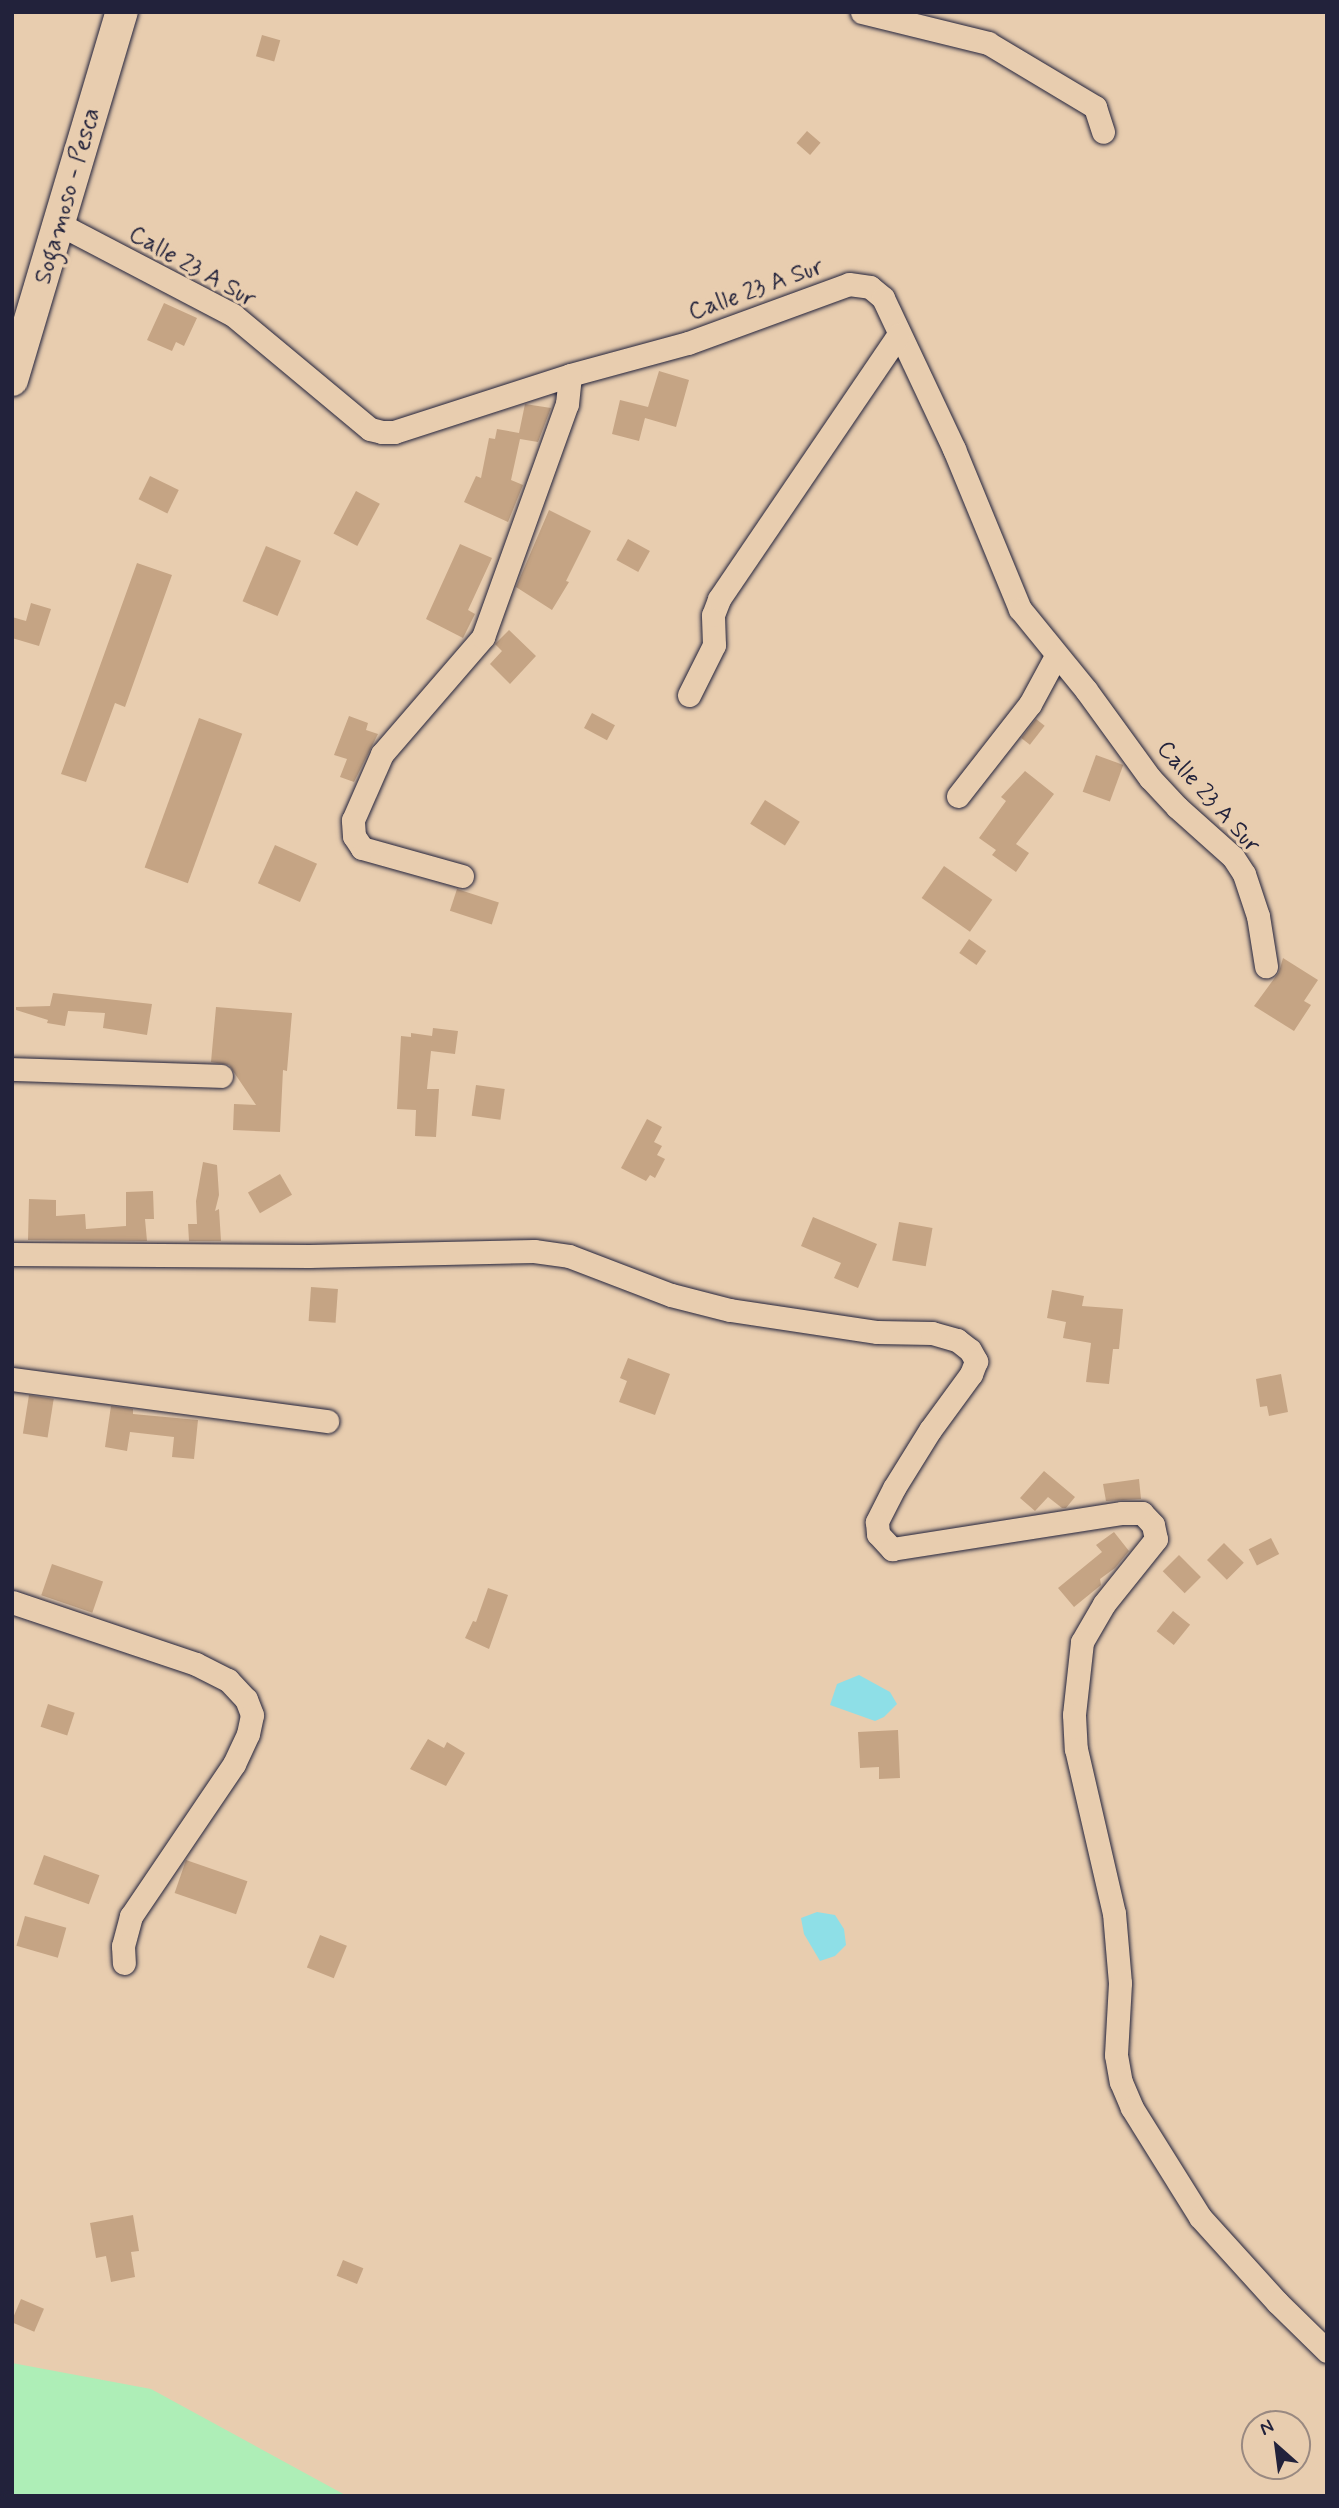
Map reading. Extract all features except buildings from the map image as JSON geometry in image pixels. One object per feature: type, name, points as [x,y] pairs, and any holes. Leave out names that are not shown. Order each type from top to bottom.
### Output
[{"type":"main road","name":"Sogamoso - Pesca","points":[[12,380],[61,225],[122,12]]},
{"type":"street","points":[[862,12],[988,43],[1094,107],[1103,132]]},
{"type":"street","name":"Calle 23 A Sur","points":[[61,225],[233,315],[370,429],[394,432],[570,375],[688,343],[849,284],[870,287],[883,298],[954,450],[1020,609],[1111,723],[1150,778],[1177,807],[1233,857],[1244,874],[1258,916],[1266,967]]},
{"type":"street","points":[[689,695],[714,645],[713,615],[719,599],[899,334]]},
{"type":"street","points":[[462,876],[362,848],[354,836],[353,820],[382,754],[483,637],[567,404],[570,375]]},
{"type":"street","points":[[958,796],[1030,704],[1056,656]]},
{"type":"street","points":[[12,1069],[221,1076]]},
{"type":"street","points":[[12,1254],[323,1256],[534,1251],[569,1256],[671,1295],[730,1310],[877,1332],[932,1333],[957,1340],[970,1350],[976,1361],[971,1374],[930,1430],[894,1488],[877,1522],[878,1534],[892,1549],[1122,1513],[1142,1513],[1153,1525],[1156,1539],[1104,1604],[1082,1642],[1074,1714],[1076,1749],[1114,1913],[1120,1983],[1116,2055],[1121,2082],[1132,2108],[1200,2217],[1277,2302],[1327,2351]]},
{"type":"street","points":[[12,1379],[327,1421]]},
{"type":"street","points":[[12,1602],[196,1664],[228,1680],[246,1699],[253,1714],[248,1734],[234,1764],[131,1916],[123,1946],[124,1963]]},
{"type":"green space","points":[[12,2363],[151,2389],[347,2496],[12,2496]]},
{"type":"water","points":[[859,1675],[890,1692],[897,1704],[884,1717],[875,1721],[830,1705],[837,1684]]},
{"type":"water","points":[[817,1912],[835,1915],[844,1929],[846,1945],[835,1956],[820,1961],[804,1934],[801,1918]]}]
